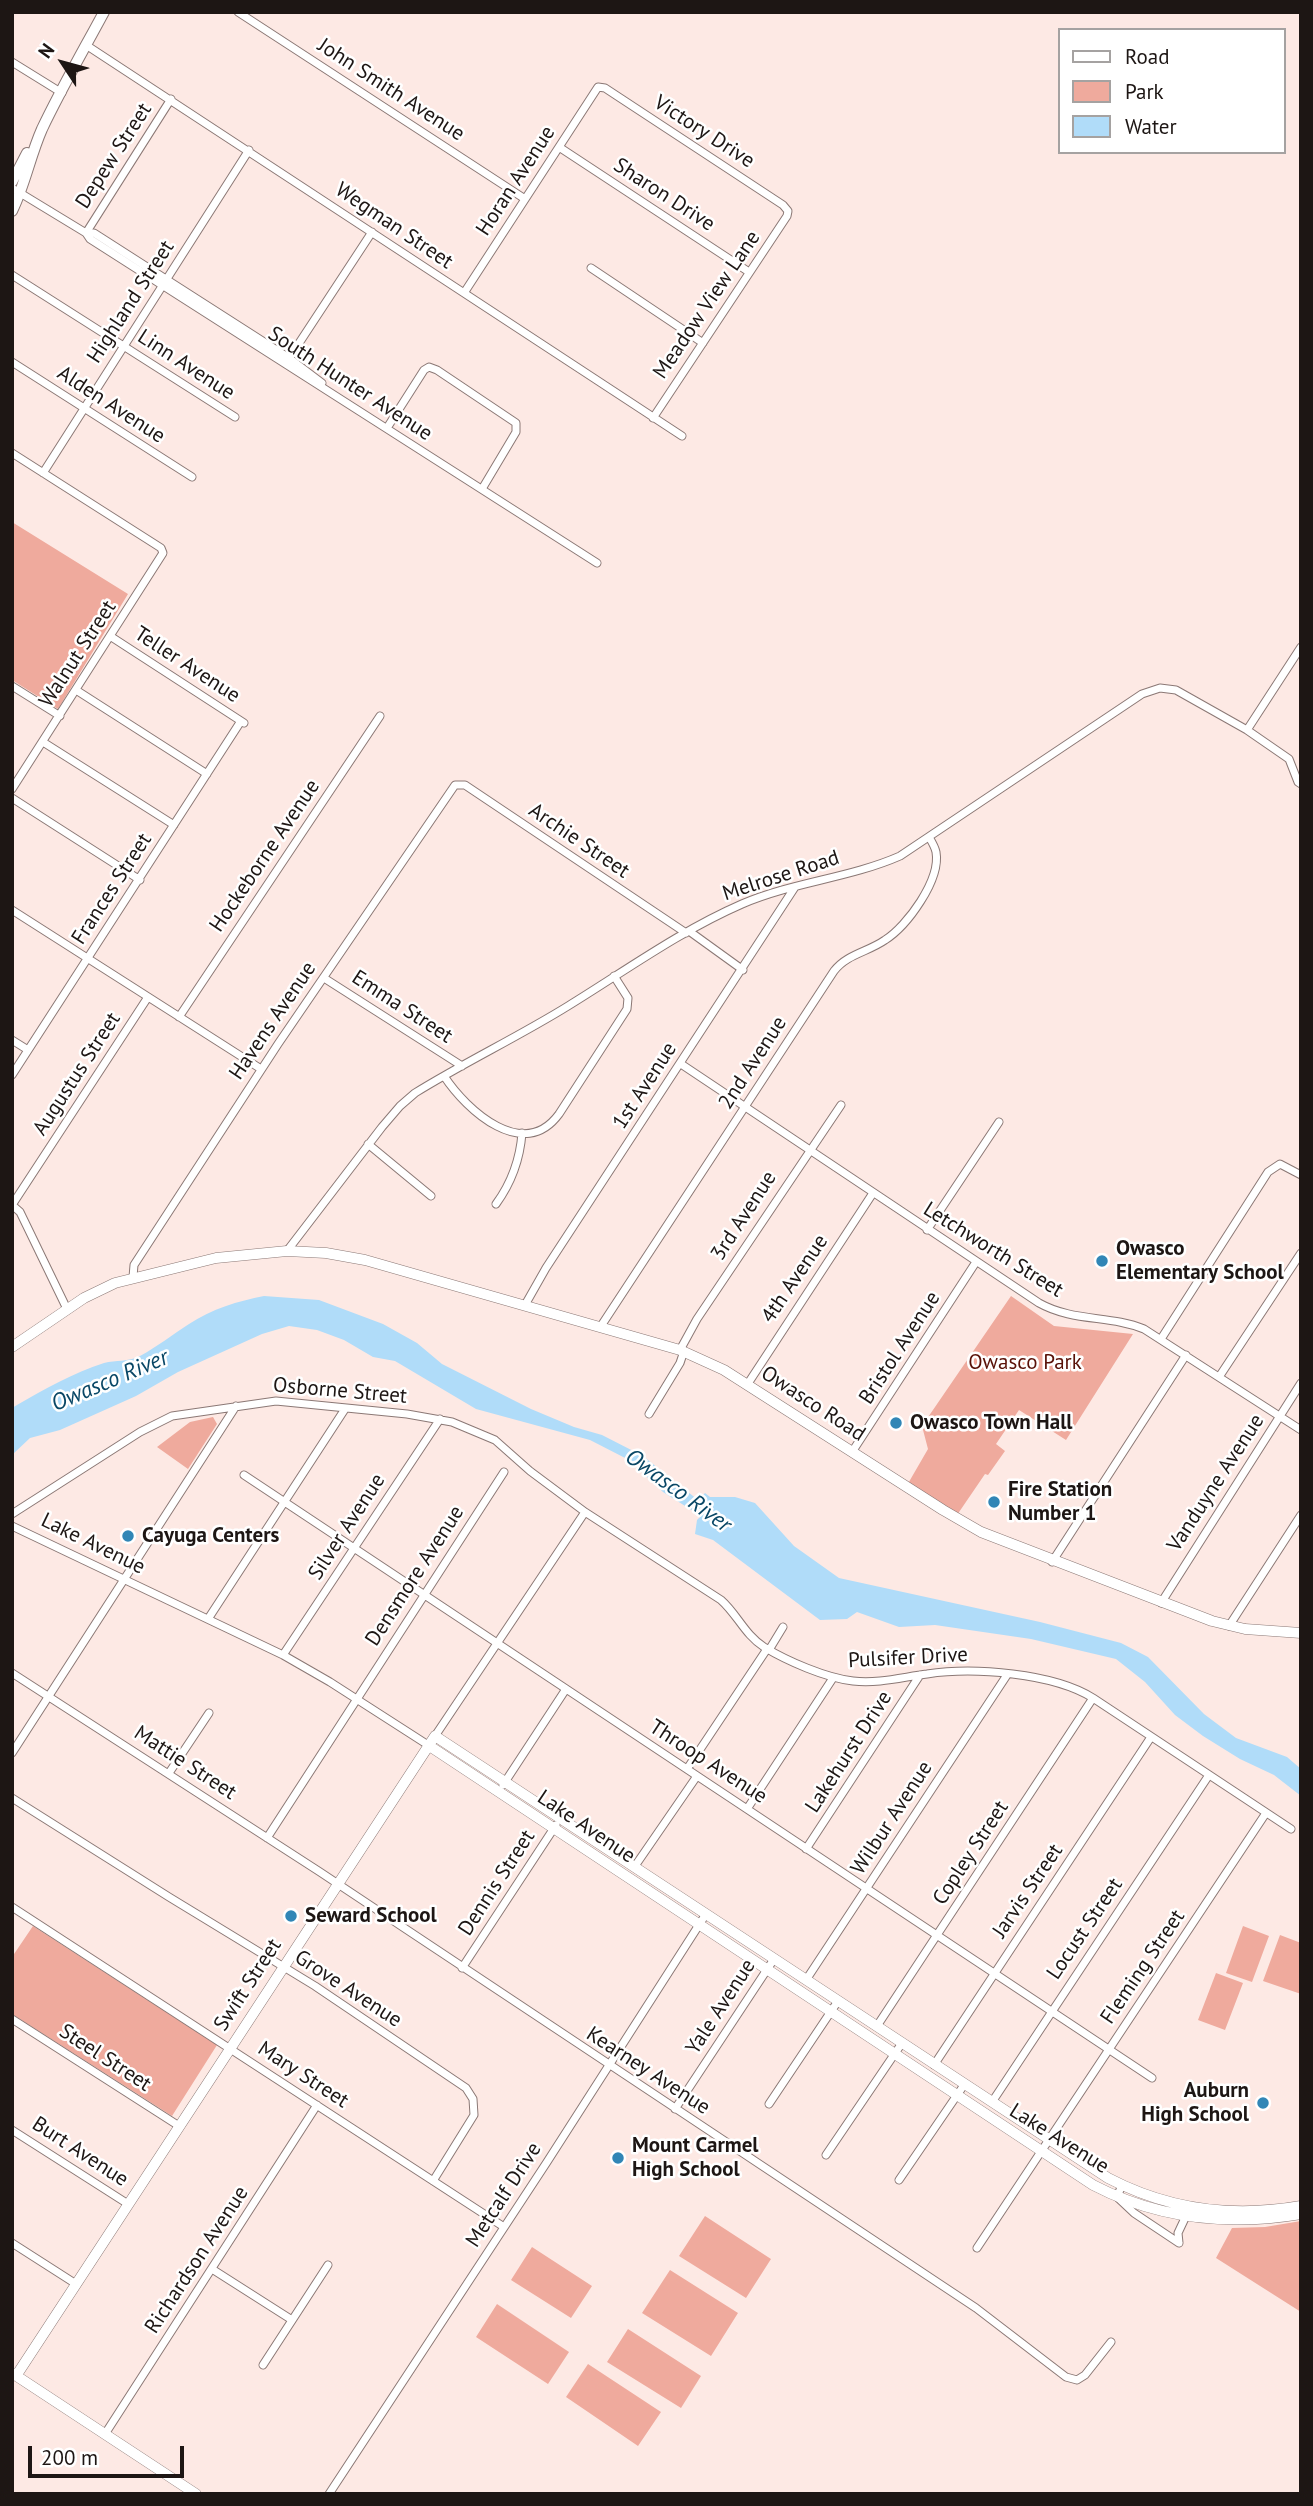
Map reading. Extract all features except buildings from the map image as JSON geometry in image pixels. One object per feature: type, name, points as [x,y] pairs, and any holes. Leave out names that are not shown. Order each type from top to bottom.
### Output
[{"type":"highway","points":[[12,182],[104,12]]},
{"type":"highway","points":[[12,211],[17,190],[42,130]]},
{"type":"main road","name":"Owasco Road","points":[[12,1347],[94,1292],[131,1278],[216,1258],[287,1251],[348,1256],[680,1349],[747,1385],[981,1532],[1052,1562],[1229,1626],[1301,1633]]},
{"type":"main road","name":"Swift Street","points":[[14,2374],[76,2284],[435,1736]]},
{"type":"main road","name":"Lake Avenue","points":[[435,1736],[1049,2141],[1122,2185],[1171,2203],[1205,2210],[1255,2212],[1301,2206]]},
{"type":"main road","name":"Lake Avenue","points":[[428,1745],[1093,2185],[1117,2197],[1186,2216],[1244,2220],[1301,2214]]},
{"type":"main road","points":[[14,2374],[196,2494]]},
{"type":"street","name":"John Smith Avenue","points":[[238,12],[525,199]]},
{"type":"street","name":"Wegman Street","points":[[86,45],[682,436]]},
{"type":"street","points":[[12,62],[62,93]]},
{"type":"street","name":"Horan Avenue","points":[[464,293],[598,87]]},
{"type":"street","name":"Victory Drive","points":[[598,87],[616,95],[783,205],[788,211]]},
{"type":"street","name":"Depew Street","points":[[86,233],[171,99]]},
{"type":"street","name":"Sharon Drive","points":[[559,147],[749,272]]},
{"type":"street","name":"Highland Street","points":[[43,473],[249,150]]},
{"type":"street","name":"South Hunter Avenue","points":[[17,190],[86,233],[94,233],[165,282],[315,376],[330,391],[597,563]]},
{"type":"street","name":"Meadow View Lane","points":[[653,418],[788,211]]},
{"type":"street","points":[[288,360],[372,232]]},
{"type":"street","points":[[591,268],[703,343]]},
{"type":"street","name":"Linn Avenue","points":[[12,275],[235,417]]},
{"type":"street","name":"Alden Avenue","points":[[12,362],[192,477]]},
{"type":"street","points":[[387,428],[424,370],[429,367],[438,370],[516,423],[516,432],[482,489]]},
{"type":"street","points":[[12,453],[43,473]]},
{"type":"street","name":"Walnut Street","points":[[12,789],[163,556],[161,548],[43,473]]},
{"type":"street","name":"Teller Avenue","points":[[110,636],[243,722]]},
{"type":"street","points":[[1247,730],[1301,647]]},
{"type":"street","points":[[12,686],[60,716]]},
{"type":"street","points":[[76,690],[207,774]]},
{"type":"street","name":"Melrose Road","points":[[287,1251],[368,1144],[408,1098],[546,1019],[687,932],[743,903],[893,859],[1124,705],[1151,690],[1176,690],[1247,730],[1289,759],[1301,784]]},
{"type":"street","name":"Hockeborne Avenue","points":[[179,1017],[380,716]]},
{"type":"street","name":"Frances Street","points":[[12,1075],[243,722]]},
{"type":"street","points":[[43,742],[174,825]]},
{"type":"street","name":"Archie Street","points":[[452,788],[458,784],[465,785],[743,970]]},
{"type":"street","name":"Havens Avenue","points":[[131,1278],[141,1253],[261,1069],[452,788]]},
{"type":"street","points":[[12,798],[140,880]]},
{"type":"street","name":"2nd Avenue","points":[[601,1326],[837,967],[854,955],[884,941],[909,919],[924,895],[935,867],[936,852],[929,837]]},
{"type":"street","name":"1st Avenue","points":[[525,1305],[546,1268],[795,887]]},
{"type":"street","points":[[12,910],[261,1069]]},
{"type":"street","points":[[444,1076],[482,1118],[522,1133],[537,1132],[554,1121],[624,1014],[628,998],[614,976]]},
{"type":"street","name":"Emma Street","points":[[324,978],[462,1066]]},
{"type":"street","name":"Augustus Street","points":[[12,1205],[148,997]]},
{"type":"street","points":[[12,1040],[29,1050]]},
{"type":"street","name":"Letchworth Street","points":[[681,1064],[1051,1310],[1072,1316],[1128,1323],[1161,1339],[1301,1430]]},
{"type":"street","name":"3rd Avenue","points":[[680,1349],[697,1319],[841,1105]]},
{"type":"street","points":[[927,1230],[999,1122]]},
{"type":"street","points":[[496,1204],[513,1176],[522,1133]]},
{"type":"street","points":[[368,1144],[432,1196]]},
{"type":"street","points":[[1161,1339],[1273,1167],[1283,1165],[1301,1175]]},
{"type":"street","name":"4th Avenue","points":[[747,1385],[873,1193]]},
{"type":"street","points":[[12,1205],[20,1212],[66,1309]]},
{"type":"street","points":[[1219,1377],[1301,1253]]},
{"type":"street","name":"Bristol Avenue","points":[[852,1452],[976,1262]]},
{"type":"street","points":[[649,1414],[683,1359],[680,1349]]},
{"type":"street","points":[[1052,1562],[1186,1355]]},
{"type":"street","name":"Vanduyne Avenue","points":[[1161,1603],[1301,1383]]},
{"type":"street","name":"Osborne Street","points":[[12,1514],[155,1423],[172,1416],[276,1401],[440,1419],[484,1434],[499,1442],[514,1458]]},
{"type":"street","points":[[12,1753],[236,1406]]},
{"type":"street","points":[[208,1619],[345,1409]]},
{"type":"street","name":"Silver Avenue","points":[[283,1655],[440,1419]]},
{"type":"street","name":"Pulsifer Drive","points":[[514,1458],[584,1511],[721,1600],[749,1634],[768,1649],[833,1678],[869,1682],[971,1672],[1064,1684],[1093,1698],[1291,1829]]},
{"type":"street","name":"Densmore Avenue","points":[[267,1838],[504,1472]]},
{"type":"street","name":"Throop Avenue","points":[[244,1475],[1153,2078]]},
{"type":"street","name":"Swift Street","points":[[435,1736],[584,1511]]},
{"type":"street","points":[[1229,1626],[1301,1515]]},
{"type":"street","name":"Lake Avenue","points":[[12,1526],[283,1655],[428,1745]]},
{"type":"street","points":[[687,1769],[783,1627]]},
{"type":"street","name":"Mattie Street","points":[[12,1673],[337,1884]]},
{"type":"street","name":"Lakehurst Drive","points":[[806,1849],[920,1675]]},
{"type":"street","name":"Wilbur Avenue","points":[[806,1980],[1007,1675]]},
{"type":"street","points":[[747,1809],[833,1678]]},
{"type":"street","points":[[498,1792],[566,1689]]},
{"type":"street","name":"Copley Street","points":[[877,2026],[1093,1698]]},
{"type":"street","points":[[169,1773],[209,1713]]},
{"type":"street","name":"Jarvis Street","points":[[934,2065],[1151,1737]]},
{"type":"street","name":"Locust Street","points":[[992,2102],[1209,1775]]},
{"type":"street","points":[[635,1866],[697,1776]]},
{"type":"street","name":"Grove Avenue","points":[[12,1798],[336,1999],[466,2088],[474,2105],[474,2115],[433,2181]]},
{"type":"street","name":"Fleming Street","points":[[977,2248],[1266,1813]]},
{"type":"street","name":"Dennis Street","points":[[462,1968],[560,1818]]},
{"type":"street","name":"Kearney Avenue","points":[[337,1884],[975,2308],[1066,2377],[1077,2380],[1085,2375],[1111,2342]]},
{"type":"street","name":"Mary Street","points":[[12,1907],[504,2227]]},
{"type":"street","name":"Metcalf Drive","points":[[329,2494],[706,1914]]},
{"type":"street","name":"Yale Avenue","points":[[675,2109],[774,1959]]},
{"type":"street","points":[[769,2104],[838,2001]]},
{"type":"street","name":"Steel Street","points":[[12,2019],[179,2126]]},
{"type":"street","points":[[826,2155],[902,2043]]},
{"type":"street","points":[[899,2180],[964,2085]]},
{"type":"street","name":"Richardson Avenue","points":[[105,2434],[317,2105]]},
{"type":"street","name":"Burt Avenue","points":[[12,2130],[128,2204]]},
{"type":"street","name":"Lake Avenue","points":[[1122,2185],[1117,2197],[1134,2213],[1179,2243],[1178,2233],[1186,2216]]},
{"type":"street","points":[[12,2243],[76,2284]]},
{"type":"street","points":[[263,2365],[328,2265]]},
{"type":"street","points":[[212,2269],[292,2320]]},
{"type":"green space","points":[[12,522],[128,594],[58,709],[12,680]]},
{"type":"green space","name":"Owasco Park","points":[[1011,1296],[1054,1326],[1133,1334],[1066,1440],[1019,1410],[996,1444],[1005,1451],[988,1475],[985,1474],[955,1518],[906,1487],[928,1449],[922,1426]]},
{"type":"green space","points":[[213,1417],[217,1424],[188,1469],[157,1447],[190,1422]]},
{"type":"green space","points":[[33,1926],[217,2045],[172,2116],[12,2014],[12,1957]]},
{"type":"green space","points":[[1243,1926],[1269,1936],[1252,1982],[1226,1973]]},
{"type":"green space","points":[[1280,1935],[1301,1943],[1301,1994],[1263,1981]]},
{"type":"green space","points":[[1216,1973],[1243,1983],[1225,2030],[1198,2020]]},
{"type":"green space","points":[[705,2216],[771,2259],[746,2298],[679,2256]]},
{"type":"green space","points":[[1301,2221],[1301,2312],[1216,2258],[1232,2228],[1265,2227]]},
{"type":"green space","points":[[532,2247],[592,2286],[571,2318],[511,2280]]},
{"type":"green space","points":[[670,2270],[738,2313],[711,2356],[642,2313]]},
{"type":"green space","points":[[497,2304],[569,2352],[548,2384],[476,2337]]},
{"type":"green space","points":[[628,2329],[701,2376],[681,2408],[607,2362]]},
{"type":"green space","points":[[588,2364],[661,2412],[638,2446],[566,2397]]},
{"type":"water","name":"Owasco River","points":[[264,1296],[319,1300],[383,1324],[417,1343],[442,1364],[531,1409],[574,1427],[602,1435],[643,1456],[698,1500],[705,1493],[710,1497],[735,1497],[755,1503],[794,1546],[839,1578],[1040,1622],[1121,1643],[1148,1657],[1204,1714],[1236,1738],[1287,1757],[1301,1769],[1301,1796],[1274,1775],[1240,1759],[1203,1736],[1175,1715],[1145,1682],[1116,1659],[1031,1639],[935,1625],[899,1627],[857,1612],[847,1619],[820,1620],[713,1540],[695,1534],[697,1520],[701,1516],[663,1492],[629,1460],[590,1440],[476,1409],[395,1361],[373,1357],[344,1340],[317,1330],[289,1326],[262,1334],[178,1372],[136,1396],[60,1430],[30,1438],[12,1455],[12,1408],[81,1372],[104,1363],[140,1356],[216,1310]]},
{"type":"place","name":"Owasco Elementary School","points":[[1102,1261]]},
{"type":"place","name":"Owasco Town Hall","points":[[896,1423]]},
{"type":"place","name":"Fire Station Number 1","points":[[994,1502]]},
{"type":"place","name":"Cayuga Centers","points":[[128,1536]]},
{"type":"place","name":"Seward School","points":[[291,1916]]},
{"type":"place","name":"Auburn High School","points":[[1263,2103]]},
{"type":"place","name":"Mount Carmel High School","points":[[618,2158]]}]
